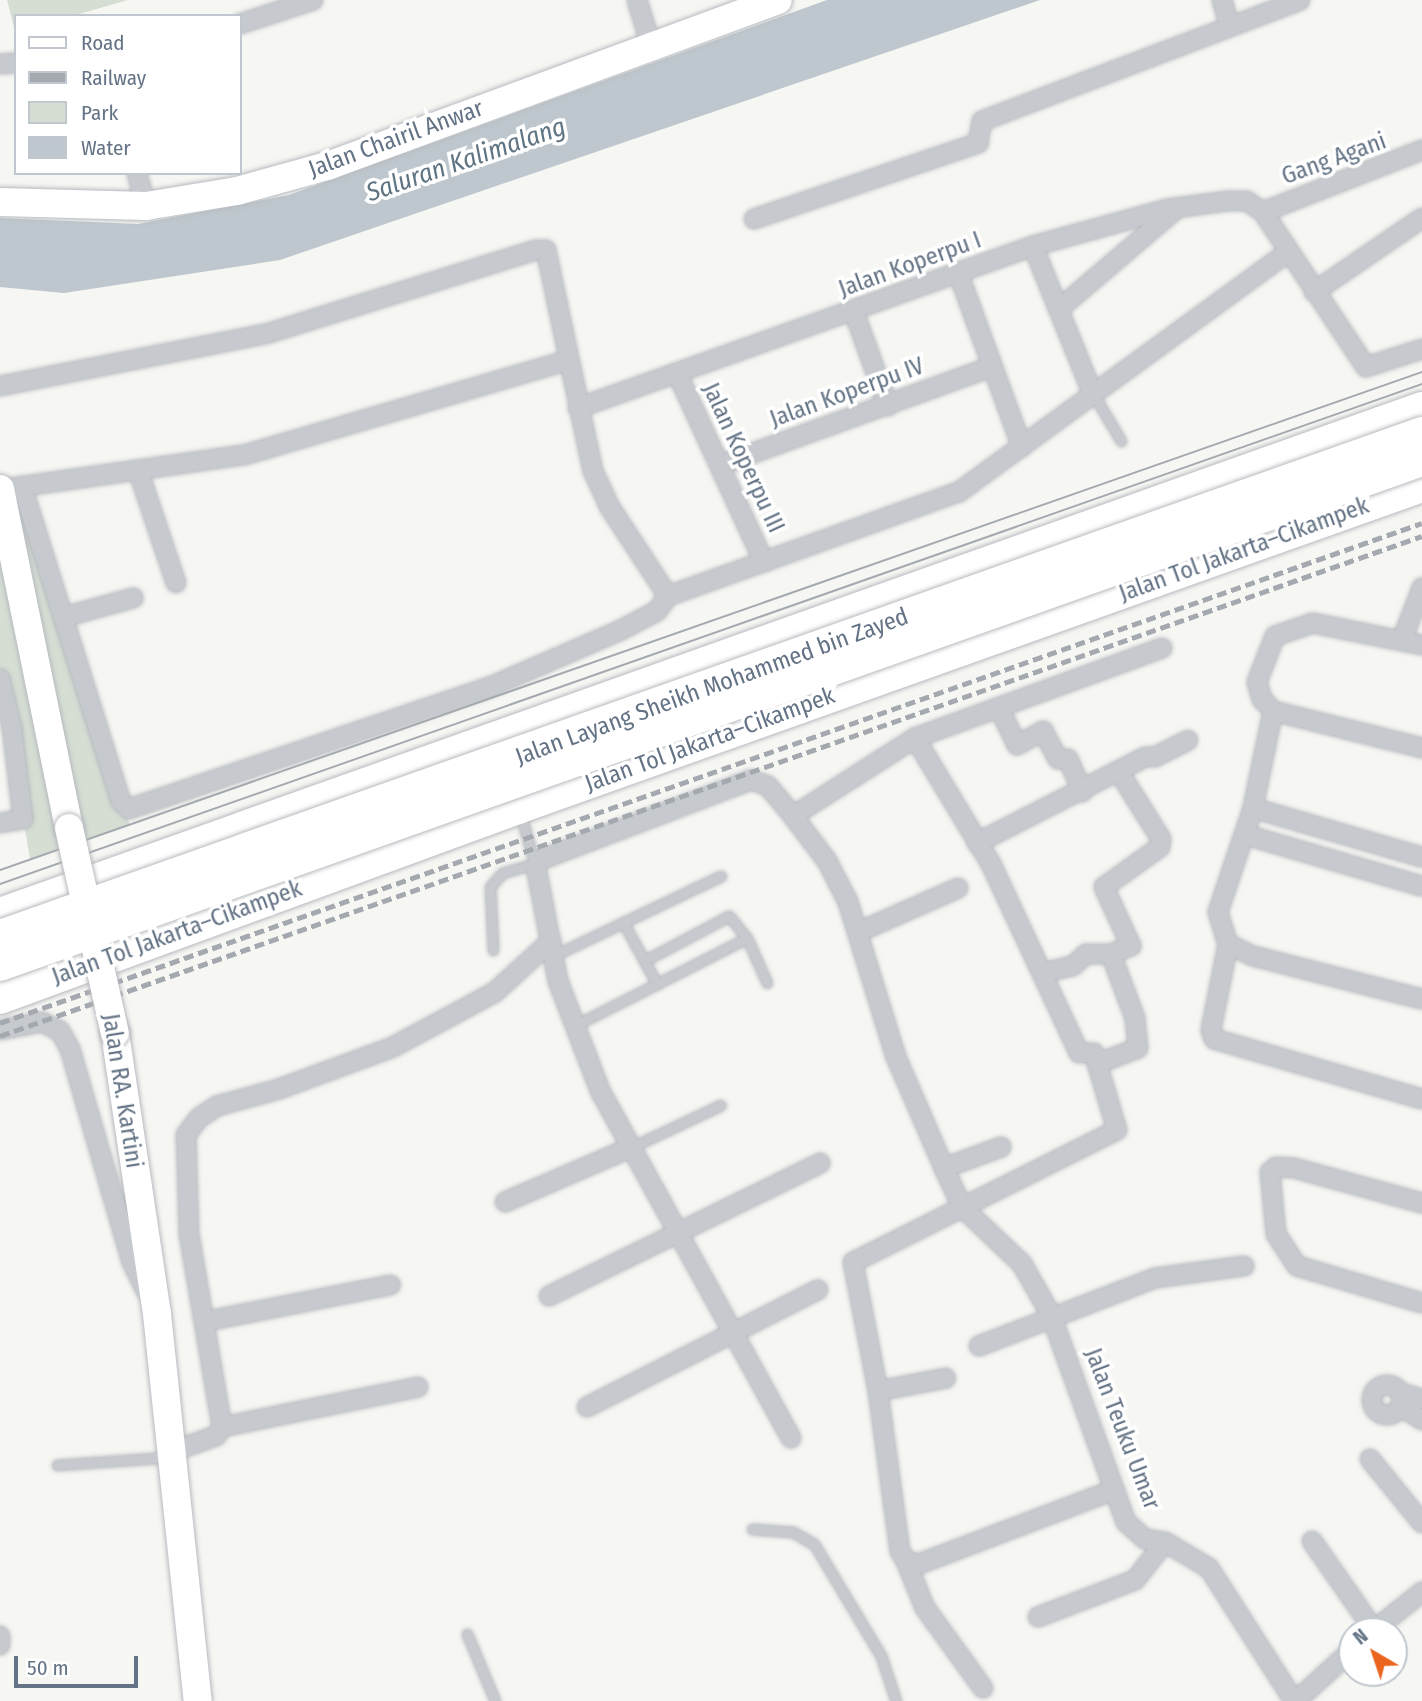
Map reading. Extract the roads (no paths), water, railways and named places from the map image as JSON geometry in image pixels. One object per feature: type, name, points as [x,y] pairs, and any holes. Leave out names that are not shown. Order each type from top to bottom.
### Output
[{"type":"highway","points":[[0,914],[1422,408]]},
{"type":"highway","name":"Jalan Layang Sheikh Mohammed bin Zayed","points":[[0,936],[586,732],[1422,433]]},
{"type":"highway","name":"Jalan Layang Sheikh Mohammed bin Zayed","points":[[0,965],[1422,460]]},
{"type":"highway","name":"Jalan Tol Jakarta–Cikampek","points":[[0,998],[519,808],[1422,486]]},
{"type":"main road","name":"Jalan Chairil Anwar","points":[[0,202],[146,206],[237,191],[331,165],[778,0]]},
{"type":"main road","name":"Jalan RA. Kartini","points":[[8,488],[69,828],[115,1033],[175,1454],[198,1701]]},
{"type":"street","points":[[242,23],[313,0]]},
{"type":"street","points":[[637,0],[651,46]]},
{"type":"street","points":[[1222,0],[1229,24]]},
{"type":"street","points":[[754,219],[978,144],[982,121],[1229,24],[1300,0]]},
{"type":"street","name":"Gang Agani","points":[[1263,212],[1420,158]]},
{"type":"street","points":[[138,175],[146,206]]},
{"type":"street","name":"Jalan Koperpu I","points":[[578,408],[959,275],[1033,246],[1177,208],[1247,201],[1263,212]]},
{"type":"street","points":[[1059,309],[1177,208]]},
{"type":"street","points":[[1263,212],[1287,253],[1366,367],[1422,349]]},
{"type":"street","points":[[1314,292],[1422,218]]},
{"type":"street","points":[[1033,246],[1092,392]]},
{"type":"street","points":[[0,386],[281,330],[536,250],[549,255],[578,408],[600,490],[668,596]]},
{"type":"street","points":[[568,360],[244,455],[8,488],[64,617],[121,801],[129,809],[490,687],[619,631],[657,611],[668,596],[959,492],[1092,392],[1287,253]]},
{"type":"street","points":[[959,275],[1022,447]]},
{"type":"street","points":[[854,312],[888,406]]},
{"type":"street","name":"Jalan Koperpu IV","points":[[720,465],[991,367]]},
{"type":"street","name":"Jalan Koperpu III","points":[[677,373],[764,562]]},
{"type":"street","points":[[138,471],[176,583]]},
{"type":"street","points":[[1402,640],[1422,588]]},
{"type":"street","points":[[64,617],[133,598]]},
{"type":"street","points":[[1422,645],[1313,623],[1275,636],[1257,682],[1262,699],[1273,711],[1422,748]]},
{"type":"street","points":[[793,816],[915,738],[1162,648]]},
{"type":"street","points":[[0,679],[23,819],[0,823]]},
{"type":"street","points":[[999,708],[1017,745],[1043,731],[1058,759],[1068,759],[1083,792]]},
{"type":"street","points":[[1273,711],[1246,835],[1218,912],[1228,944],[1211,1030],[1214,1039],[1422,1099]]},
{"type":"street","points":[[915,738],[977,843],[1079,1053],[1094,1053],[1117,1130],[853,1262],[878,1391],[900,1551],[925,1608],[983,1688]]},
{"type":"street","points":[[977,843],[1188,740]]},
{"type":"street","points":[[1042,973],[1073,966],[1086,954],[1111,954],[1131,946],[1104,887],[1160,847],[1161,838],[1119,772]]},
{"type":"street","points":[[791,1438],[601,1093],[574,1026],[552,948],[535,862],[751,780],[768,786],[827,861],[861,931],[896,1057],[962,1207]]},
{"type":"street","points":[[1253,808],[1422,857]]},
{"type":"street","points":[[1246,835],[1422,886]]},
{"type":"street","points":[[861,931],[958,888]]},
{"type":"street","points":[[1228,944],[1253,956],[1422,999]]},
{"type":"street","points":[[175,1454],[216,1436],[222,1427],[207,1321],[189,1234],[186,1135],[199,1118],[217,1106],[279,1089],[393,1047],[495,992],[552,948]]},
{"type":"street","points":[[1097,1064],[1138,1048],[1135,1018],[1111,954]]},
{"type":"street","points":[[0,1030],[42,1022],[60,1031],[69,1048],[132,1262],[157,1314]]},
{"type":"street","points":[[505,1202],[632,1147]]},
{"type":"street","points":[[944,1168],[1001,1147]]},
{"type":"street","points":[[550,1296],[820,1163]]},
{"type":"street","points":[[1422,1203],[1294,1168],[1270,1171],[1276,1234],[1297,1266],[1422,1303]]},
{"type":"street","name":"Jalan Teuku Umar","points":[[962,1207],[1022,1264],[1052,1315],[1126,1522],[1145,1539],[1166,1542],[1209,1568],[1295,1701]]},
{"type":"street","points":[[979,1346],[1052,1315],[1154,1278],[1244,1266]]},
{"type":"street","points":[[207,1321],[391,1285]]},
{"type":"street","points":[[587,1407],[818,1290]]},
{"type":"street","points":[[878,1391],[946,1378]]},
{"type":"street","points":[[222,1427],[418,1387]]},
{"type":"street","points":[[1422,1399],[1401,1400],[1422,1420]]},
{"type":"street","points":[[1370,1459],[1422,1523]]},
{"type":"street","points":[[906,1561],[919,1564],[1114,1490]]},
{"type":"street","points":[[1312,1541],[1365,1617]]},
{"type":"street","points":[[1038,1617],[1135,1580],[1166,1542]]},
{"type":"street","points":[[1390,1617],[1422,1592]]},
{"type":"street","points":[[0,1636],[0,1645]]},
{"type":"street","points":[[1295,1701],[1338,1663]]},
{"type":"lane","points":[[1092,392],[1121,441]]},
{"type":"lane","points":[[492,950],[490,887],[502,873],[535,862],[519,808]]},
{"type":"lane","points":[[552,948],[624,922],[721,876]]},
{"type":"lane","points":[[644,961],[721,918],[734,919],[747,938],[767,983]]},
{"type":"lane","points":[[624,922],[657,984]]},
{"type":"lane","points":[[574,1026],[747,938]]},
{"type":"lane","points":[[632,1147],[720,1105]]},
{"type":"lane","points":[[57,1465],[175,1454]]},
{"type":"lane","points":[[752,1529],[793,1532],[814,1545],[881,1656],[896,1701]]},
{"type":"lane","points":[[467,1634],[495,1701]]},
{"type":"water","name":"Saluran Kalimalang","points":[[827,0],[1040,0],[280,260],[64,293],[0,287],[0,218],[138,224],[289,195]]},
{"type":"tram line","points":[[0,870],[1422,372]]},
{"type":"tram line","points":[[0,884],[1422,384]]},
{"type":"railway","points":[[0,1023],[1422,523]]},
{"type":"railway","points":[[0,1036],[1422,536]]}]
